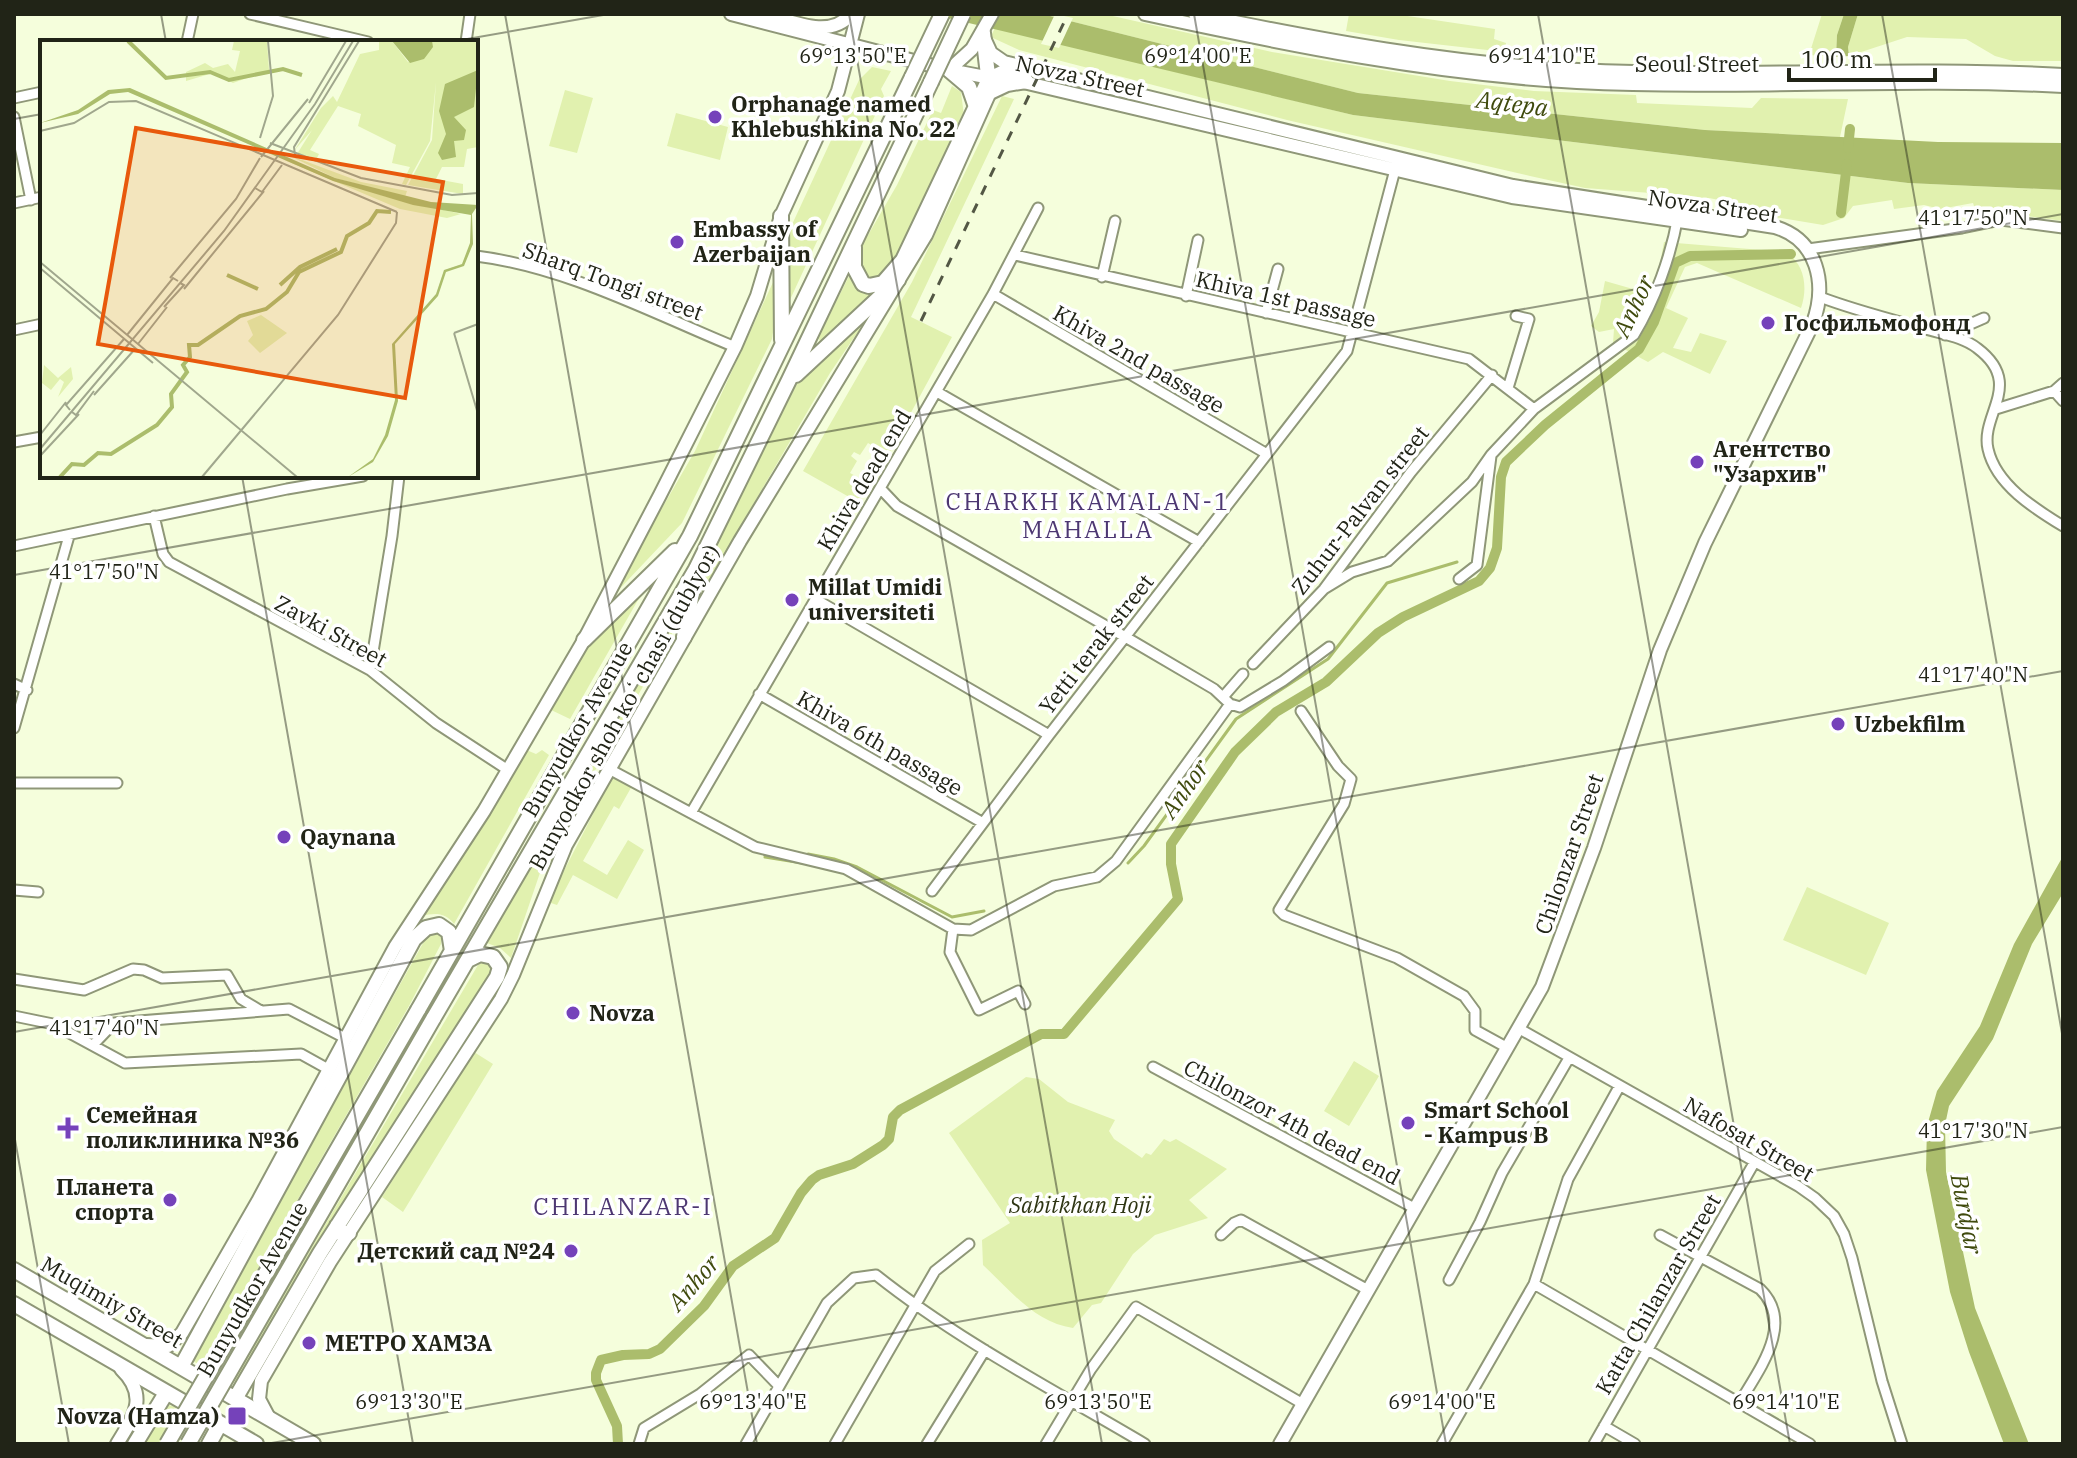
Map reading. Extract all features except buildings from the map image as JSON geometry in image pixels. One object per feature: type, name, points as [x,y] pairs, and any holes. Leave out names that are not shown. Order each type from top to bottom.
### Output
[{"type":"main road","points":[[731,14],[949,70],[969,87],[976,107]]},
{"type":"main road","points":[[765,14],[827,28],[855,16]]},
{"type":"main road","name":"Bunyudkor Avenue","points":[[167,1444],[690,536],[942,14]]},
{"type":"main road","name":"Bunyudkor Avenue","points":[[188,1444],[696,569],[963,14]]},
{"type":"main road","points":[[949,70],[968,55],[992,14]]},
{"type":"main road","name":"Seoul Street","points":[[1145,14],[1348,56],[1488,74],[1633,84],[1837,77]]},
{"type":"main road","name":"Seoul Street","points":[[1195,14],[1365,47],[1524,67],[2063,86]]},
{"type":"main road","points":[[137,1341],[164,1347],[180,1336],[258,1201],[410,922],[484,811],[584,640],[735,347],[763,282],[781,216],[823,127],[846,63],[855,16]]},
{"type":"main road","points":[[855,16],[861,37],[871,50]]},
{"type":"main road","points":[[983,33],[990,85]]},
{"type":"main road","name":"Novza Street","points":[[983,33],[994,55],[1026,74],[1397,164],[1678,217],[1775,227],[1793,234],[1808,249]]},
{"type":"main road","points":[[836,41],[844,49],[846,63]]},
{"type":"main road","name":"Novza Street","points":[[949,70],[990,85]]},
{"type":"main road","points":[[854,241],[854,267],[863,284],[879,285],[894,274],[913,243],[976,107],[990,85],[1006,71],[1026,74]]},
{"type":"main road","name":"Seoul Street","points":[[1854,77],[1986,71],[2063,75]]},
{"type":"main road","name":"Bunyodkor shoh koʻchasi (dublyor)","points":[[274,1421],[260,1402],[261,1381],[343,1230],[501,999],[566,845],[740,541],[926,235],[990,85]]},
{"type":"main road","points":[[781,216],[782,345]]},
{"type":"main road","points":[[1808,249],[1817,273],[1820,297]]},
{"type":"main road","points":[[789,380],[904,274]]},
{"type":"main road","name":"Chilonzar Street","points":[[1280,1444],[1542,987],[1569,919],[1645,692],[1693,569],[1813,323],[1820,297]]},
{"type":"main road","points":[[584,640],[690,536]]},
{"type":"main road","points":[[684,637],[696,569]]},
{"type":"main road","points":[[181,1367],[414,939],[426,928],[439,925],[449,932],[452,951]]},
{"type":"main road","points":[[235,1399],[343,1230],[500,972],[493,957],[480,954],[468,960]]},
{"type":"main road","name":"Muqimiy Street","points":[[14,1270],[313,1444]]},
{"type":"main road","points":[[14,1304],[256,1444]]},
{"type":"main road","points":[[112,1362],[128,1376],[137,1398],[131,1422],[117,1444]]},
{"type":"main road","points":[[135,1444],[166,1393]]},
{"type":"main road","points":[[209,1444],[220,1424]]},
{"type":"street","points":[[187,40],[193,14]]},
{"type":"street","points":[[250,14],[360,40]]},
{"type":"street","points":[[466,40],[470,14]]},
{"type":"street","points":[[14,98],[40,92]]},
{"type":"street","points":[[14,117],[31,200]]},
{"type":"street","name":"Yetti terak street","points":[[932,891],[1347,351],[1397,164]]},
{"type":"street","points":[[14,203],[40,198]]},
{"type":"street","name":"Khiva dead end","points":[[691,813],[937,392],[1015,255],[1038,208]]},
{"type":"street","points":[[1324,589],[1352,572],[1388,561],[1472,482],[1491,455],[1534,409],[1634,335],[1644,319],[1674,240],[1678,217]]},
{"type":"street","points":[[1808,249],[2001,220],[2063,228]]},
{"type":"street","points":[[1102,277],[1115,221]]},
{"type":"street","points":[[1186,296],[1198,240]]},
{"type":"street","name":"Khiva 1st passage","points":[[1015,255],[1469,359],[1534,409]]},
{"type":"street","name":"Sharq Tongi street","points":[[478,256],[515,263],[572,280],[735,347]]},
{"type":"street","points":[[1266,313],[1278,269]]},
{"type":"street","name":"Khiva 2nd passage","points":[[993,294],[1267,454]]},
{"type":"street","points":[[1820,297],[1972,345],[1988,360],[2000,382],[1987,439],[1992,458],[2017,494],[2063,526]]},
{"type":"street","points":[[1508,388],[1529,319],[1516,316]]},
{"type":"street","points":[[1945,335],[1984,318]]},
{"type":"street","points":[[14,330],[40,324]]},
{"type":"street","name":"Zuhur-Palvan street","points":[[1253,664],[1324,589],[1402,484],[1492,375]]},
{"type":"street","points":[[1996,409],[2054,391],[2063,383]]},
{"type":"street","points":[[2054,391],[2063,401]]},
{"type":"street","points":[[937,392],[1199,542]]},
{"type":"street","points":[[14,442],[40,437]]},
{"type":"street","points":[[1459,579],[1477,565],[1491,455]]},
{"type":"street","points":[[14,546],[353,478]]},
{"type":"street","points":[[370,670],[399,478]]},
{"type":"street","points":[[880,488],[897,506],[1126,637],[1240,707],[1284,683],[1329,647]]},
{"type":"street","name":"Zavki Street","points":[[154,516],[163,554],[169,562],[370,670],[436,723],[508,770]]},
{"type":"street","points":[[14,728],[69,536]]},
{"type":"street","points":[[815,599],[1049,735]]},
{"type":"street","points":[[609,769],[755,847],[832,863],[860,875],[953,929],[971,930],[1054,886],[1097,877],[1116,861],[1243,674]]},
{"type":"street","points":[[14,684],[27,690]]},
{"type":"street","name":"Khiva 6th passage","points":[[759,694],[983,823]]},
{"type":"street","points":[[1301,711],[1338,766],[1351,779],[1344,804],[1279,910],[1284,915],[1397,958],[1464,996],[1475,1011],[1475,1030],[1506,1047]]},
{"type":"street","points":[[14,783],[117,783]]},
{"type":"street","points":[[14,890],[38,892]]},
{"type":"street","points":[[953,929],[950,952],[979,1010],[1018,991],[1025,1004]]},
{"type":"street","points":[[14,979],[84,990],[133,969],[162,978],[227,975],[241,999],[261,1011]]},
{"type":"street","points":[[93,1045],[114,1023],[289,1009],[345,1038]]},
{"type":"street","points":[[14,1016],[53,1024],[125,1063],[301,1054],[328,1069]]},
{"type":"street","name":"Nafosat Street","points":[[1518,1028],[1815,1198],[1834,1216],[1852,1258],[1882,1381],[1902,1444]]},
{"type":"street","points":[[1449,1280],[1502,1173],[1569,1058]]},
{"type":"street","name":"Chilonzor 4th dead end","points":[[1153,1067],[1414,1208]]},
{"type":"street","points":[[1442,1444],[1534,1284],[1568,1179],[1619,1087]]},
{"type":"street","name":"Katta Chilanzar Street","points":[[1594,1444],[1754,1163]]},
{"type":"street","points":[[1221,1235],[1241,1220],[1368,1290]]},
{"type":"street","points":[[1660,1235],[1760,1289],[1776,1311],[1776,1325],[1767,1353],[1740,1402]]},
{"type":"street","points":[[835,1444],[935,1271],[969,1244]]},
{"type":"street","points":[[746,1444],[827,1303],[854,1278],[876,1275],[915,1306],[985,1350],[1145,1444]]},
{"type":"street","points":[[1534,1284],[1810,1444]]},
{"type":"street","points":[[1046,1444],[1091,1369],[1136,1307],[1303,1404]]},
{"type":"street","points":[[927,1444],[985,1350]]},
{"type":"street","points":[[639,1444],[644,1428],[700,1394],[745,1356],[749,1355],[779,1386]]},
{"type":"street","points":[[1604,1426],[1635,1444]]},
{"type":"green space","points":[[1042,14],[1104,14],[1272,52],[1450,81],[1534,91],[1636,95],[1637,103],[1752,108],[1761,98],[1848,99],[1840,137],[1705,130],[1358,93]]},
{"type":"green space","points":[[1349,14],[1394,14],[1495,29],[1494,39],[1506,43],[1505,52],[1346,31]]},
{"type":"green space","points":[[1822,14],[1844,14],[1837,35],[1836,57],[1809,55]]},
{"type":"green space","points":[[1858,14],[2063,14],[2063,61],[2013,61],[1995,56],[1966,39],[1907,37],[1849,56],[1848,47]]},
{"type":"green space","points":[[995,28],[1353,115],[1908,183],[2063,190],[2063,221],[1975,209],[1973,203],[1940,209],[1924,205],[1894,209],[1892,200],[1853,206],[1844,218],[1823,225],[1738,211],[1724,202],[1709,198],[1677,201],[1677,195],[1585,188],[1287,120],[1019,50],[993,38]]},
{"type":"green space","points":[[872,67],[891,71],[881,89],[884,96],[789,302],[789,231],[859,80]]},
{"type":"green space","points":[[952,86],[961,92],[964,116],[890,273],[871,280],[859,263],[860,249],[897,185],[933,110],[941,113]]},
{"type":"green space","points":[[565,90],[593,98],[577,153],[549,146]]},
{"type":"green space","points":[[1002,96],[1014,99],[911,317],[952,337],[888,455],[868,443],[860,455],[854,452],[851,456],[857,461],[850,473],[869,483],[858,502],[803,471],[912,282]]},
{"type":"green space","points":[[676,113],[728,127],[720,160],[667,146]]},
{"type":"green space","points":[[1664,242],[1785,252],[1801,269],[1804,292],[1801,308],[1697,263],[1685,267],[1666,308],[1688,318],[1673,348],[1691,352],[1700,333],[1727,341],[1710,374],[1663,352],[1648,362],[1613,343],[1614,329],[1599,332],[1591,326],[1599,312],[1605,281],[1654,295]]},
{"type":"green space","points":[[849,276],[859,288],[875,293],[821,343],[818,338]]},
{"type":"green space","points":[[775,278],[776,311],[772,339],[682,523],[609,600],[695,451]]},
{"type":"green space","points":[[872,311],[830,373],[706,585],[703,583],[712,552],[800,378]]},
{"type":"green space","points":[[646,586],[570,719],[549,709],[578,658]]},
{"type":"green space","points":[[680,605],[671,637],[620,727],[613,723]]},
{"type":"green space","points":[[524,749],[536,754],[542,750],[549,755],[454,924],[439,914],[421,916],[464,855]]},
{"type":"green space","points":[[591,764],[597,767],[544,861],[511,958],[500,948],[487,943]]},
{"type":"green space","points":[[613,775],[632,786],[619,809],[614,806],[583,861],[607,875],[628,840],[644,850],[617,899],[573,875],[557,905],[548,902]]},
{"type":"green space","points":[[1807,887],[1889,923],[1866,975],[1783,940]]},
{"type":"green space","points":[[435,932],[442,937],[441,944],[409,1006],[202,1366],[191,1360],[427,936]]},
{"type":"green space","points":[[490,963],[494,970],[239,1379],[232,1383],[478,965]]},
{"type":"green space","points":[[474,1052],[493,1064],[403,1212],[382,1197]]},
{"type":"green space","points":[[1354,1061],[1379,1076],[1349,1126],[1324,1111]]},
{"type":"green space","name":"Sabitkhan Hoji","points":[[1026,1077],[1039,1079],[1068,1102],[1115,1120],[1109,1131],[1114,1139],[1142,1158],[1146,1153],[1151,1155],[1164,1139],[1170,1142],[1176,1139],[1227,1169],[1189,1200],[1208,1218],[1155,1235],[1133,1254],[1101,1303],[1092,1305],[1073,1328],[1047,1320],[1035,1312],[983,1265],[982,1240],[1010,1223],[949,1133]]},
{"type":"green space","points":[[169,1405],[179,1408],[158,1444],[142,1444],[164,1408]]},
{"type":"shaded area","points":[[931,14],[1042,14],[1358,93],[1705,130],[1938,142],[2063,143],[2063,190],[1908,183],[1353,115]]},
{"type":"shaded area","points":[[1844,14],[1858,14],[1848,47],[1849,56],[1836,57],[1837,35]]},
{"type":"shaded area","name":"Burdjar","points":[[2063,856],[2063,893],[2032,944],[1993,1039],[1949,1106],[1945,1125],[1946,1172],[1975,1308],[2029,1444],[2004,1444],[1950,1292],[1926,1170],[1927,1126],[1937,1091],[1980,1026],[2014,944]]},
{"type":"pier","points":[[1055,14],[1073,18],[1059,48],[1041,44]]},
{"type":"waterway","name":"Anhor","points":[[1848,148],[1850,129]]},
{"type":"waterway","name":"Anhor","points":[[1841,213],[1847,164]]},
{"type":"waterway","name":"Anhor","points":[[618,1444],[617,1426],[596,1380],[601,1360],[649,1354],[660,1349],[704,1306],[733,1266],[775,1238],[812,1180],[853,1164],[883,1145],[889,1139],[893,1117],[900,1110],[1041,1034],[1064,1034],[1178,899],[1171,864],[1171,844],[1235,752],[1276,712],[1326,682],[1378,633],[1403,617],[1479,581],[1490,568],[1497,548],[1501,477],[1506,462],[1545,425],[1639,349],[1654,322],[1675,263],[1690,256],[1791,254]]},
{"type":"waterway","points":[[1128,863],[1144,846],[1236,719],[1328,659],[1387,583],[1457,562]]},
{"type":"waterway","points":[[765,857],[802,863],[808,854],[834,859],[857,867],[952,917],[984,911]]},
{"type":"railway","points":[[921,321],[1068,14]]},
{"type":"place","name":"Orphanage named Khlebushkina No. 22","points":[[715,117]]},
{"type":"place","name":"Embassy of Azerbaijan","points":[[677,242]]},
{"type":"place","name":"Госфильмофонд","points":[[1768,323]]},
{"type":"place","name":"Агентство \"Узархив\"","points":[[1697,462]]},
{"type":"place","name":"Millat Umidi universiteti","points":[[792,600]]},
{"type":"place","name":"Uzbekfilm","points":[[1838,724]]},
{"type":"place","name":"Qaynana","points":[[284,837]]},
{"type":"place","name":"Novza","points":[[573,1013]]},
{"type":"place","name":"Smart School - Kampus B","points":[[1408,1123]]},
{"type":"place","name":"Семейная поликлиника №36","points":[[68,1128]]},
{"type":"place","name":"Планета спорта","points":[[170,1200]]},
{"type":"place","name":"Детский сад №24","points":[[571,1251]]},
{"type":"place","name":"МЕТРО ХАМЗА","points":[[309,1343]]},
{"type":"place","name":"Novza (Hamza)","points":[[237,1416]]},
{"type":"district","name":"CHARKH KAMALAN-1 MAHALLA","points":[[1088,516]]},
{"type":"district","name":"CHILANZAR-I","points":[[623,1207]]},
{"type":"water label","name":"Aqtepa","points":[[1512,104]]}]
